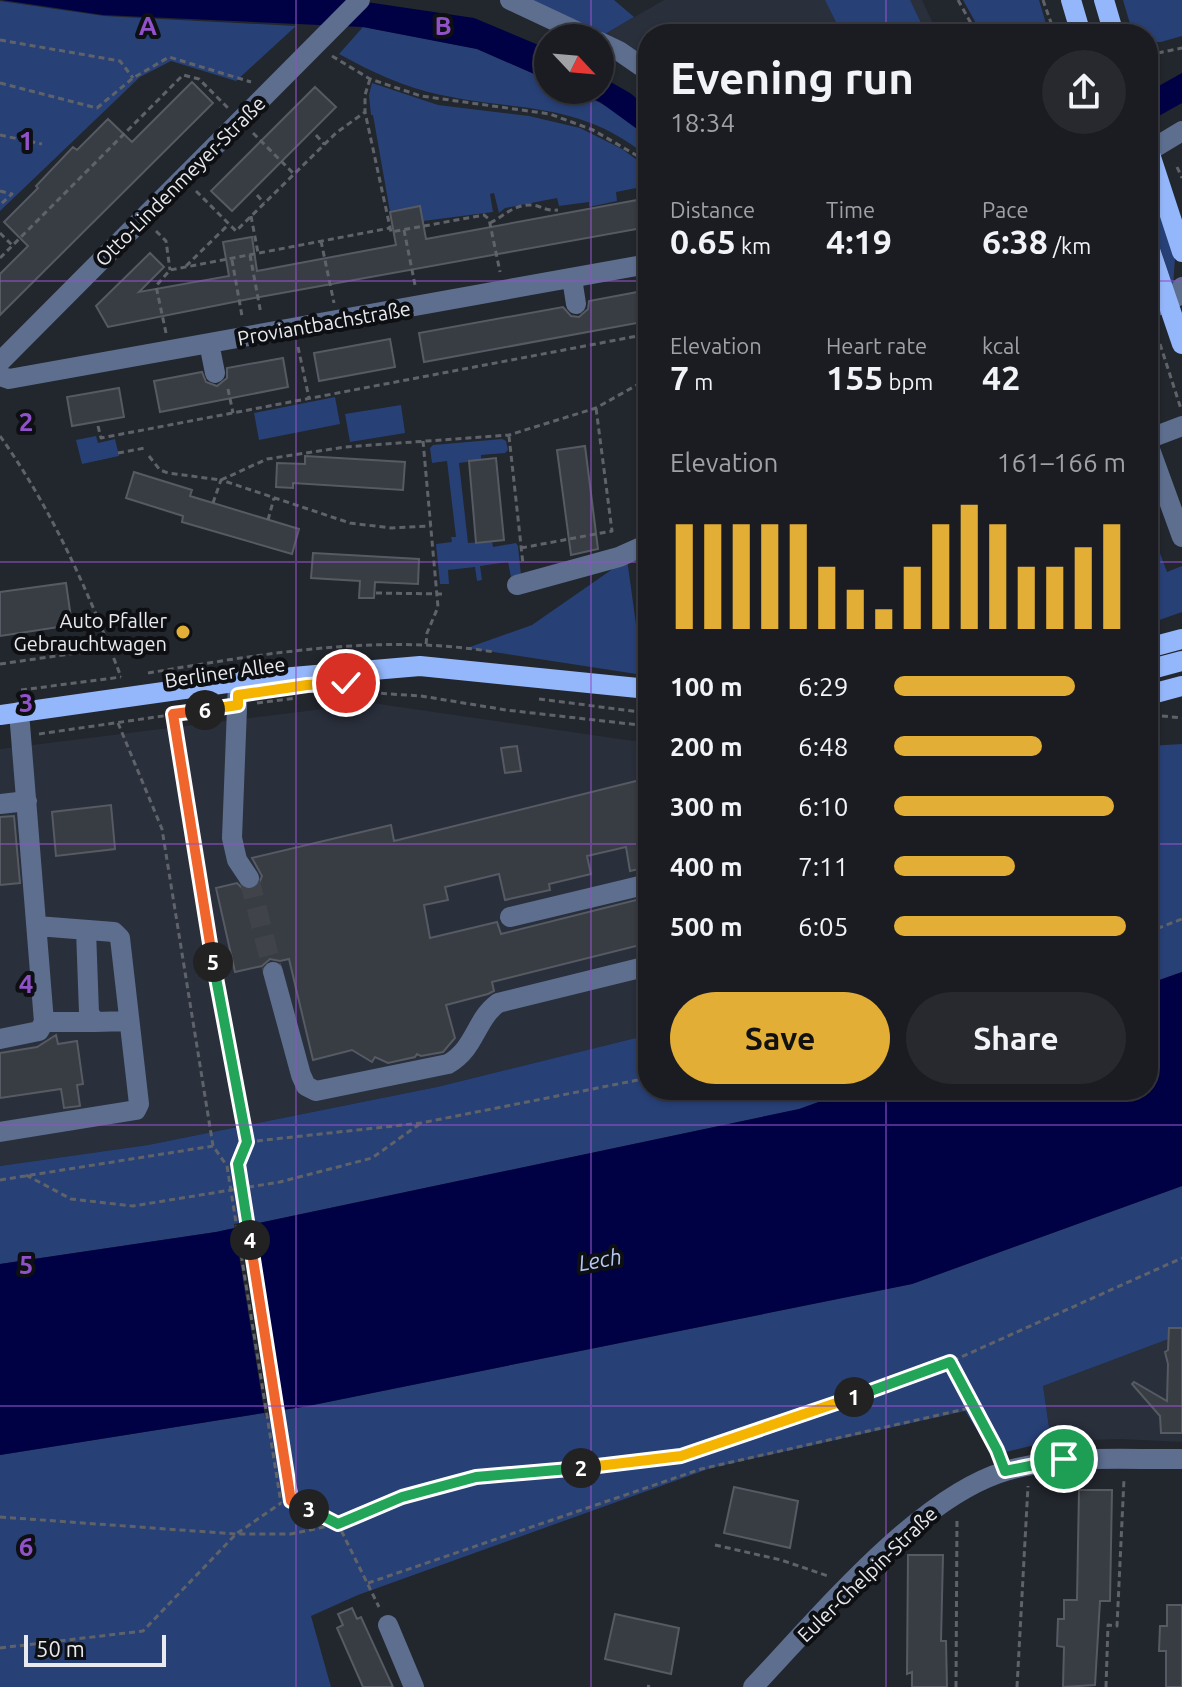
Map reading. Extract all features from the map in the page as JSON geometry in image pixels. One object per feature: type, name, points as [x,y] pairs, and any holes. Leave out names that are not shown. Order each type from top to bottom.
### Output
[{"type":"main road","points":[[1071,0],[1078,24]]},
{"type":"main road","points":[[1104,0],[1111,24]]},
{"type":"main road","points":[[1158,179],[1182,252]]},
{"type":"main road","points":[[1162,302],[1182,344]]},
{"type":"main road","points":[[1158,645],[1182,639]]},
{"type":"main road","points":[[1158,667],[1182,661]]},
{"type":"main road","name":"Berliner Allee","points":[[9,714],[238,682],[420,666],[638,688]]},
{"type":"main road","points":[[1158,692],[1182,686]]},
{"type":"street","name":"Otto-Lindenmeyer-Straße","points":[[0,362],[360,0]]},
{"type":"street","points":[[510,0],[561,24]]},
{"type":"street","points":[[614,49],[638,64]]},
{"type":"street","points":[[1158,144],[1182,131]]},
{"type":"street","name":"Proviantbachstraße","points":[[0,376],[9,379],[638,266]]},
{"type":"street","points":[[572,278],[576,304]]},
{"type":"street","points":[[209,343],[215,373]]},
{"type":"street","points":[[1158,437],[1182,426]]},
{"type":"street","points":[[1158,469],[1182,537]]},
{"type":"street","points":[[522,584],[619,557],[638,543]]},
{"type":"street","points":[[238,682],[232,838],[237,860],[249,878]]},
{"type":"street","points":[[0,1039],[39,1031],[44,1022],[21,737],[9,714]]},
{"type":"street","points":[[0,804],[27,801]]},
{"type":"street","points":[[510,917],[638,886]]},
{"type":"street","points":[[0,1132],[136,1110],[139,1104],[120,938],[114,932],[37,926]]},
{"type":"street","points":[[86,930],[89,1013],[95,1022]]},
{"type":"street","points":[[273,972],[301,1075],[306,1086],[316,1091],[448,1064],[465,1052],[488,1010],[498,1003],[638,968]]},
{"type":"street","points":[[44,1022],[129,1021]]},
{"type":"street","name":"Euler-Chelpin-Straße","points":[[753,1687],[851,1584],[921,1518],[957,1492],[1005,1471],[1064,1459],[1182,1459]]},
{"type":"street","points":[[388,1625],[414,1687]]},
{"type":"path","points":[[958,0],[971,24]]},
{"type":"path","points":[[1043,0],[1051,24]]},
{"type":"path","points":[[0,40],[120,61],[133,78]]},
{"type":"path","points":[[313,46],[370,79],[421,96],[550,114],[593,130],[638,156]]},
{"type":"path","points":[[1158,53],[1182,48]]},
{"type":"path","points":[[0,83],[97,108],[133,78],[169,57],[251,82]]},
{"type":"path","points":[[0,258],[183,75],[199,79],[294,174]]},
{"type":"path","points":[[370,79],[365,95],[365,112],[391,232],[484,215],[490,223],[500,272]]},
{"type":"path","points":[[182,177],[236,231],[324,144],[365,112]]},
{"type":"path","points":[[0,135],[42,144]]},
{"type":"path","points":[[316,135],[324,144]]},
{"type":"path","points":[[0,191],[12,194],[0,205]]},
{"type":"path","points":[[257,195],[264,203]]},
{"type":"path","points":[[490,223],[512,208],[535,205],[545,211],[558,210]]},
{"type":"path","points":[[251,216],[258,253]]},
{"type":"path","points":[[185,268],[229,224]]},
{"type":"path","points":[[166,334],[156,286],[170,270],[390,228]]},
{"type":"path","points":[[404,230],[416,287]]},
{"type":"path","points":[[157,232],[166,241],[170,270]]},
{"type":"path","points":[[0,233],[12,245]]},
{"type":"path","points":[[321,241],[334,303]]},
{"type":"path","points":[[250,255],[261,316]]},
{"type":"path","points":[[231,259],[242,319]]},
{"type":"path","points":[[1162,302],[1165,365],[1182,411]]},
{"type":"path","points":[[294,328],[309,398]]},
{"type":"path","points":[[98,426],[101,438],[638,336]]},
{"type":"path","points":[[213,503],[221,480],[267,459],[345,447],[509,435],[596,408],[638,387]]},
{"type":"path","points":[[521,548],[612,531],[596,408]]},
{"type":"path","points":[[509,435],[522,584]]},
{"type":"path","points":[[0,436],[45,508],[77,569],[121,677]]},
{"type":"path","points":[[423,441],[439,594],[437,617],[427,633],[426,645]]},
{"type":"path","points":[[118,453],[145,448]]},
{"type":"path","points":[[149,456],[160,470],[168,473],[221,480],[367,527],[431,526]]},
{"type":"path","points":[[268,520],[274,498]]},
{"type":"path","points":[[376,593],[439,594]]},
{"type":"path","points":[[0,664],[91,651]]},
{"type":"path","points":[[353,693],[421,696],[506,710],[638,725]]},
{"type":"path","points":[[21,737],[296,698]]},
{"type":"path","points":[[540,700],[638,712]]},
{"type":"path","points":[[173,714],[198,876],[247,1142],[238,1164],[291,1501],[338,1524],[388,1625]]},
{"type":"path","points":[[1158,715],[1182,718]]},
{"type":"path","points":[[0,1648],[143,1631],[236,1534],[281,1503],[227,1166],[213,1146],[162,829],[118,723]]},
{"type":"path","points":[[1158,928],[1182,919]]},
{"type":"path","points":[[247,1142],[421,1123],[638,1080]]},
{"type":"path","points":[[26,1175],[71,1199],[133,1206],[280,1182],[372,1158],[421,1123]]},
{"type":"path","points":[[0,1180],[213,1146]]},
{"type":"path","points":[[0,1517],[236,1534],[291,1534],[338,1524],[402,1497],[476,1477],[681,1456],[950,1362],[1182,1258]]},
{"type":"path","points":[[950,1362],[1005,1471]]},
{"type":"path","points":[[368,1583],[701,1469],[974,1407]]},
{"type":"path","points":[[1106,1687],[1108,1625],[1117,1626],[1125,1460]]},
{"type":"path","points":[[1017,1687],[1029,1466]]},
{"type":"path","points":[[956,1687],[957,1492]]},
{"type":"path","points":[[715,1545],[781,1560],[851,1584]]},
{"type":"shaded area","points":[[525,0],[614,0],[634,17],[614,29],[614,24],[574,24]]},
{"type":"shaded area","points":[[664,0],[922,0],[933,24],[638,24],[638,64],[614,49],[614,29]]},
{"type":"shaded area","points":[[825,0],[910,0],[921,23],[919,24],[837,24]]},
{"type":"shaded area","points":[[963,0],[1039,0],[1046,24],[976,24]]},
{"type":"shaded area","points":[[1123,0],[1182,0],[1182,36],[1158,42],[1158,24],[1130,24]]},
{"type":"shaded area","points":[[0,1],[104,16],[296,26],[236,81],[171,61],[140,77],[0,211]]},
{"type":"shaded area","points":[[363,27],[477,49],[534,74],[534,104],[602,104],[614,111],[638,129],[638,150],[598,126],[573,117],[441,95],[376,73],[339,54]]},
{"type":"shaded area","points":[[372,83],[438,105],[529,116],[580,128],[638,161],[638,198],[636,188],[616,192],[617,201],[589,207],[589,202],[559,206],[557,198],[505,208],[499,213],[494,193],[490,194],[493,212],[423,221],[420,207],[390,212],[369,95]]},
{"type":"shaded area","points":[[1158,208],[1175,259],[1173,286],[1158,242]]},
{"type":"shaded area","points":[[335,397],[340,424],[259,440],[254,413]]},
{"type":"shaded area","points":[[401,405],[405,433],[350,442],[345,414]]},
{"type":"shaded area","points":[[96,436],[98,443],[115,439],[119,456],[82,464],[76,440]]},
{"type":"shaded area","points":[[506,441],[508,450],[505,453],[481,455],[481,460],[459,463],[468,543],[492,541],[493,547],[516,543],[521,575],[511,577],[508,562],[480,566],[482,580],[477,581],[475,567],[448,570],[449,584],[440,584],[436,544],[452,542],[451,537],[456,537],[447,461],[432,463],[430,448],[433,445]]},
{"type":"shaded area","points":[[1158,548],[1167,572],[1182,566],[1182,612],[1158,620]]},
{"type":"shaded area","points":[[627,559],[638,639],[638,674],[467,648],[532,625]]},
{"type":"shaded area","points":[[372,703],[638,742],[638,1037],[437,1087],[148,1145],[0,1166],[0,749]]},
{"type":"shaded area","points":[[1182,744],[1182,972],[1158,980],[1158,745]]},
{"type":"shaded area","points":[[638,1037],[638,1100],[825,1100],[800,1109],[216,1232],[0,1264],[0,1166],[148,1145],[437,1087]]},
{"type":"shaded area","points":[[1182,1186],[1182,1334],[1043,1386],[1051,1441],[993,1455],[965,1411],[711,1468],[358,1595],[311,1616],[331,1687],[0,1687],[0,1455],[308,1406],[912,1284]]},
{"type":"shaded area","points":[[1182,1334],[1182,1442],[1120,1439],[1051,1441],[1043,1386]]},
{"type":"water","points":[[2,0],[353,0],[474,18],[534,43],[534,74],[477,49],[363,27],[103,15]]},
{"type":"water","points":[[1182,73],[1182,103],[1158,116],[1158,86]]},
{"type":"water","points":[[614,84],[638,100],[638,130],[603,104],[614,104]]},
{"type":"water","name":"Lech","points":[[1182,972],[1182,1186],[912,1284],[308,1406],[0,1455],[0,1264],[216,1232],[799,1109],[824,1100],[1158,1100],[1158,980]]},
{"type":"pier","points":[[249,1221],[280,1415],[265,1417],[234,1224]]},
{"type":"building","points":[[192,82],[213,103],[0,315],[0,274],[28,246],[4,222],[73,147],[77,150],[108,119],[132,142]]},
{"type":"building","points":[[315,87],[336,107],[232,211],[211,191]]},
{"type":"building","points":[[638,200],[638,229],[108,327],[96,306],[150,253],[164,267],[139,292],[229,276],[223,242],[252,237],[257,271],[396,245],[390,212],[420,206],[426,239]]},
{"type":"building","points":[[638,292],[638,323],[424,362],[419,333],[563,307],[571,316],[579,317],[588,309],[589,301]]},
{"type":"building","points":[[390,339],[395,367],[319,381],[314,353]]},
{"type":"building","points":[[283,358],[288,387],[160,412],[154,381],[202,372],[206,382],[217,386],[227,378],[227,368]]},
{"type":"building","points":[[119,388],[124,417],[72,426],[67,397]]},
{"type":"building","points":[[585,446],[598,549],[571,555],[557,450]]},
{"type":"building","points":[[305,456],[405,462],[403,490],[293,483],[293,488],[276,487],[277,463],[305,464]]},
{"type":"building","points":[[496,458],[504,540],[476,543],[469,461]]},
{"type":"building","points":[[134,472],[192,490],[190,496],[299,529],[292,554],[182,522],[183,516],[126,498]]},
{"type":"building","points":[[313,553],[419,559],[418,584],[375,582],[374,598],[359,598],[360,581],[311,578]]},
{"type":"building","points":[[66,583],[72,625],[0,636],[0,592]]},
{"type":"building","points":[[517,746],[521,771],[505,773],[501,748]]},
{"type":"building","points":[[638,780],[638,869],[630,871],[626,847],[587,856],[591,874],[549,884],[550,890],[505,900],[499,874],[445,887],[448,900],[424,905],[430,938],[497,922],[501,934],[638,900],[638,946],[492,982],[494,991],[488,994],[446,1005],[455,1038],[443,1052],[417,1054],[388,1063],[375,1057],[372,1062],[352,1050],[313,1060],[289,959],[270,959],[262,966],[235,972],[216,888],[237,883],[244,890],[257,888],[262,876],[252,858],[391,825],[394,841]]},
{"type":"building","points":[[111,805],[115,849],[56,856],[52,812]]},
{"type":"building","points":[[14,816],[20,883],[0,885],[0,817]]},
{"type":"building","points":[[56,1035],[58,1044],[77,1041],[83,1084],[77,1085],[80,1106],[64,1108],[61,1089],[0,1098],[0,1053],[37,1047]]},
{"type":"building","points":[[1169,1328],[1182,1328],[1182,1433],[1161,1433],[1160,1416],[1132,1384],[1134,1382],[1167,1401],[1168,1364],[1165,1352],[1168,1350]]},
{"type":"building","points":[[734,1487],[798,1501],[790,1548],[724,1533]]},
{"type":"building","points":[[1079,1490],[1112,1490],[1110,1601],[1100,1601],[1095,1685],[1063,1687],[1064,1647],[1057,1646],[1058,1619],[1064,1619],[1064,1600],[1077,1600]]},
{"type":"building","points":[[908,1555],[943,1555],[941,1641],[946,1641],[947,1687],[912,1687],[912,1672],[907,1674]]},
{"type":"building","points":[[1167,1605],[1182,1605],[1182,1687],[1166,1687],[1166,1651],[1159,1651],[1160,1626],[1167,1626]]},
{"type":"building","points":[[352,1608],[357,1619],[361,1617],[393,1687],[363,1687],[337,1628],[343,1625],[338,1614]]},
{"type":"building","points":[[615,1614],[679,1628],[671,1674],[605,1659]]},
{"type":"tunnel","points":[[249,878],[273,972]]},
{"type":"place","name":"Auto Pfaller Gebrauchtwagen","points":[[183,632]]},
{"type":"route","points":[[346,683],[238,695],[238,705],[173,714],[247,1142],[238,1164],[291,1501],[338,1524],[402,1497],[476,1477],[681,1456],[950,1362],[1005,1471],[1064,1459]]}]
